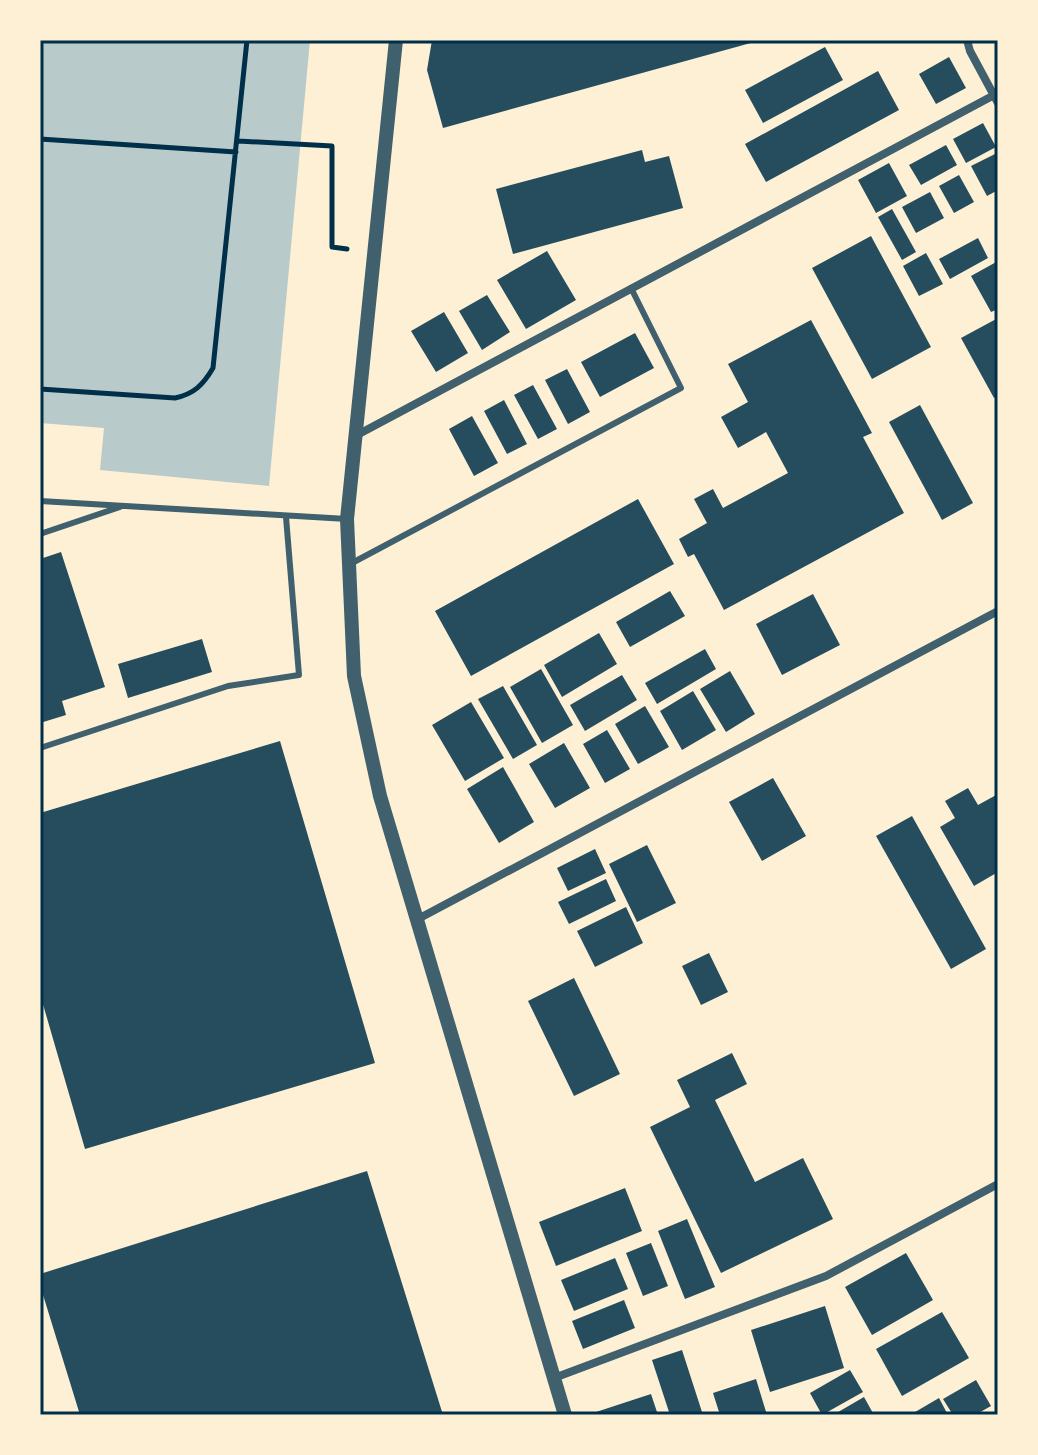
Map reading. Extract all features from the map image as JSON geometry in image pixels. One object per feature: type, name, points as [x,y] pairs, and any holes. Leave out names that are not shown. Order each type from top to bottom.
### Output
[{"type":"street","points":[[396,40],[347,519],[354,676],[380,796],[415,920],[565,1415]]},
{"type":"street","points":[[354,437],[997,97],[970,51],[967,40]]},
{"type":"street","points":[[415,920],[998,611]]},
{"type":"street","points":[[554,1378],[826,1276],[998,1184]]},
{"type":"lane","points":[[347,565],[681,388],[631,288]]},
{"type":"lane","points":[[40,501],[347,519]]},
{"type":"lane","points":[[40,534],[123,506]]},
{"type":"lane","points":[[40,748],[228,686],[299,675],[286,517]]},
{"type":"path","points":[[40,389],[175,398],[190,395],[213,368],[247,40]]},
{"type":"path","points":[[40,139],[236,152]]},
{"type":"path","points":[[238,141],[332,146],[332,247],[347,249]]},
{"type":"shaded area","points":[[40,40],[310,40],[269,486],[100,470],[104,428],[40,423]]},
{"type":"building","points":[[432,40],[758,41],[443,128],[427,70]]},
{"type":"building","points":[[825,47],[843,80],[763,123],[745,90]]},
{"type":"building","points":[[949,57],[966,88],[936,104],[919,74]]},
{"type":"building","points":[[878,71],[899,110],[766,182],[745,144]]},
{"type":"building","points":[[983,123],[996,147],[966,163],[953,139]]},
{"type":"building","points":[[946,145],[957,165],[921,185],[909,165]]},
{"type":"building","points":[[642,150],[645,162],[669,156],[683,208],[513,254],[496,189]]},
{"type":"building","points":[[997,153],[998,190],[987,196],[971,166]]},
{"type":"building","points":[[889,163],[907,196],[876,213],[858,180]]},
{"type":"building","points":[[959,175],[974,202],[954,213],[939,186]]},
{"type":"building","points":[[930,192],[944,218],[916,233],[902,207]]},
{"type":"building","points":[[892,209],[916,252],[902,260],[878,217]]},
{"type":"building","points":[[871,236],[931,347],[872,379],[812,268]]},
{"type":"building","points":[[978,238],[988,258],[950,279],[939,259]]},
{"type":"building","points":[[547,251],[576,300],[526,329],[497,280]]},
{"type":"building","points":[[926,253],[943,284],[919,296],[903,266]]},
{"type":"building","points":[[998,261],[998,309],[991,312],[971,276]]},
{"type":"building","points":[[487,295],[510,332],[482,350],[459,311]]},
{"type":"building","points":[[444,312],[468,353],[436,372],[411,331]]},
{"type":"building","points":[[998,318],[998,396],[994,398],[961,338]]},
{"type":"building","points":[[811,320],[872,433],[863,437],[904,513],[724,610],[694,554],[688,557],[679,539],[707,523],[694,499],[713,489],[723,508],[788,473],[766,432],[738,448],[721,417],[748,402],[728,364]]},
{"type":"building","points":[[635,333],[654,368],[600,397],[581,362]]},
{"type":"building","points":[[567,369],[590,412],[568,424],[545,380]]},
{"type":"building","points":[[533,385],[557,429],[538,439],[514,395]]},
{"type":"building","points":[[504,400],[527,444],[507,454],[484,411]]},
{"type":"building","points":[[920,405],[973,503],[942,520],[889,422]]},
{"type":"building","points":[[472,416],[498,463],[474,476],[449,429]]},
{"type":"building","points":[[638,499],[674,564],[471,676],[435,611]]},
{"type":"building","points":[[61,552],[105,687],[62,701],[66,715],[40,723],[40,559]]},
{"type":"building","points":[[670,591],[685,616],[630,647],[616,622]]},
{"type":"building","points":[[813,594],[840,645],[782,675],[756,624]]},
{"type":"building","points":[[599,633],[617,664],[562,697],[544,665]]},
{"type":"building","points":[[202,639],[212,672],[128,698],[118,664]]},
{"type":"building","points":[[705,649],[716,669],[657,704],[645,683]]},
{"type":"building","points":[[541,669],[573,725],[542,743],[510,687]]},
{"type":"building","points":[[730,671],[755,714],[726,732],[700,689]]},
{"type":"building","points":[[622,675],[637,700],[585,731],[570,705]]},
{"type":"building","points":[[503,686],[537,745],[513,759],[478,699]]},
{"type":"building","points":[[693,691],[716,730],[682,750],[660,711]]},
{"type":"building","points":[[471,702],[504,758],[465,781],[432,725]]},
{"type":"building","points":[[645,706],[669,747],[638,764],[615,724]]},
{"type":"building","points":[[607,730],[630,769],[605,783],[583,744]]},
{"type":"building","points":[[280,741],[375,1063],[85,1149],[40,994],[40,813]]},
{"type":"building","points":[[564,743],[590,788],[555,808],[529,764]]},
{"type":"building","points":[[503,767],[534,822],[499,843],[467,789]]},
{"type":"building","points":[[773,778],[806,836],[762,861],[729,802]]},
{"type":"building","points":[[968,788],[978,805],[998,794],[998,872],[974,886],[940,827],[955,818],[945,801]]},
{"type":"building","points":[[912,816],[986,949],[951,969],[876,836]]},
{"type":"building","points":[[647,845],[676,903],[637,922],[609,864]]},
{"type":"building","points":[[595,849],[606,873],[568,891],[557,868]]},
{"type":"building","points":[[606,879],[616,901],[569,924],[558,902]]},
{"type":"building","points":[[626,907],[643,943],[595,967],[577,931]]},
{"type":"building","points":[[709,953],[728,992],[701,1005],[682,966]]},
{"type":"building","points":[[574,978],[620,1074],[574,1096],[528,1001]]},
{"type":"building","points":[[732,1053],[747,1084],[715,1100],[755,1182],[803,1158],[833,1219],[721,1273],[650,1127],[690,1107],[677,1080]]},
{"type":"building","points":[[367,1171],[443,1415],[80,1415],[40,1285],[40,1274]]},
{"type":"building","points":[[625,1188],[642,1231],[556,1266],[539,1222]]},
{"type":"building","points":[[687,1219],[715,1287],[685,1299],[658,1231]]},
{"type":"building","points":[[651,1243],[668,1286],[643,1296],[626,1253]]},
{"type":"building","points":[[906,1253],[933,1300],[872,1335],[845,1287]]},
{"type":"building","points":[[615,1258],[628,1289],[574,1311],[561,1280]]},
{"type":"building","points":[[624,1300],[635,1328],[583,1349],[572,1321]]},
{"type":"building","points":[[825,1306],[844,1368],[770,1392],[751,1330]]},
{"type":"building","points":[[942,1312],[969,1358],[902,1396],[876,1349]]},
{"type":"building","points":[[682,1350],[702,1412],[670,1415],[652,1360]]},
{"type":"building","points":[[850,1370],[863,1392],[822,1415],[810,1393]]},
{"type":"building","points":[[756,1379],[767,1415],[720,1415],[713,1393]]},
{"type":"building","points":[[976,1380],[991,1406],[975,1415],[953,1415],[943,1399]]},
{"type":"building","points":[[651,1394],[658,1415],[597,1415],[596,1412]]},
{"type":"building","points":[[864,1397],[874,1415],[833,1415]]},
{"type":"building","points":[[939,1398],[948,1415],[910,1415]]}]
